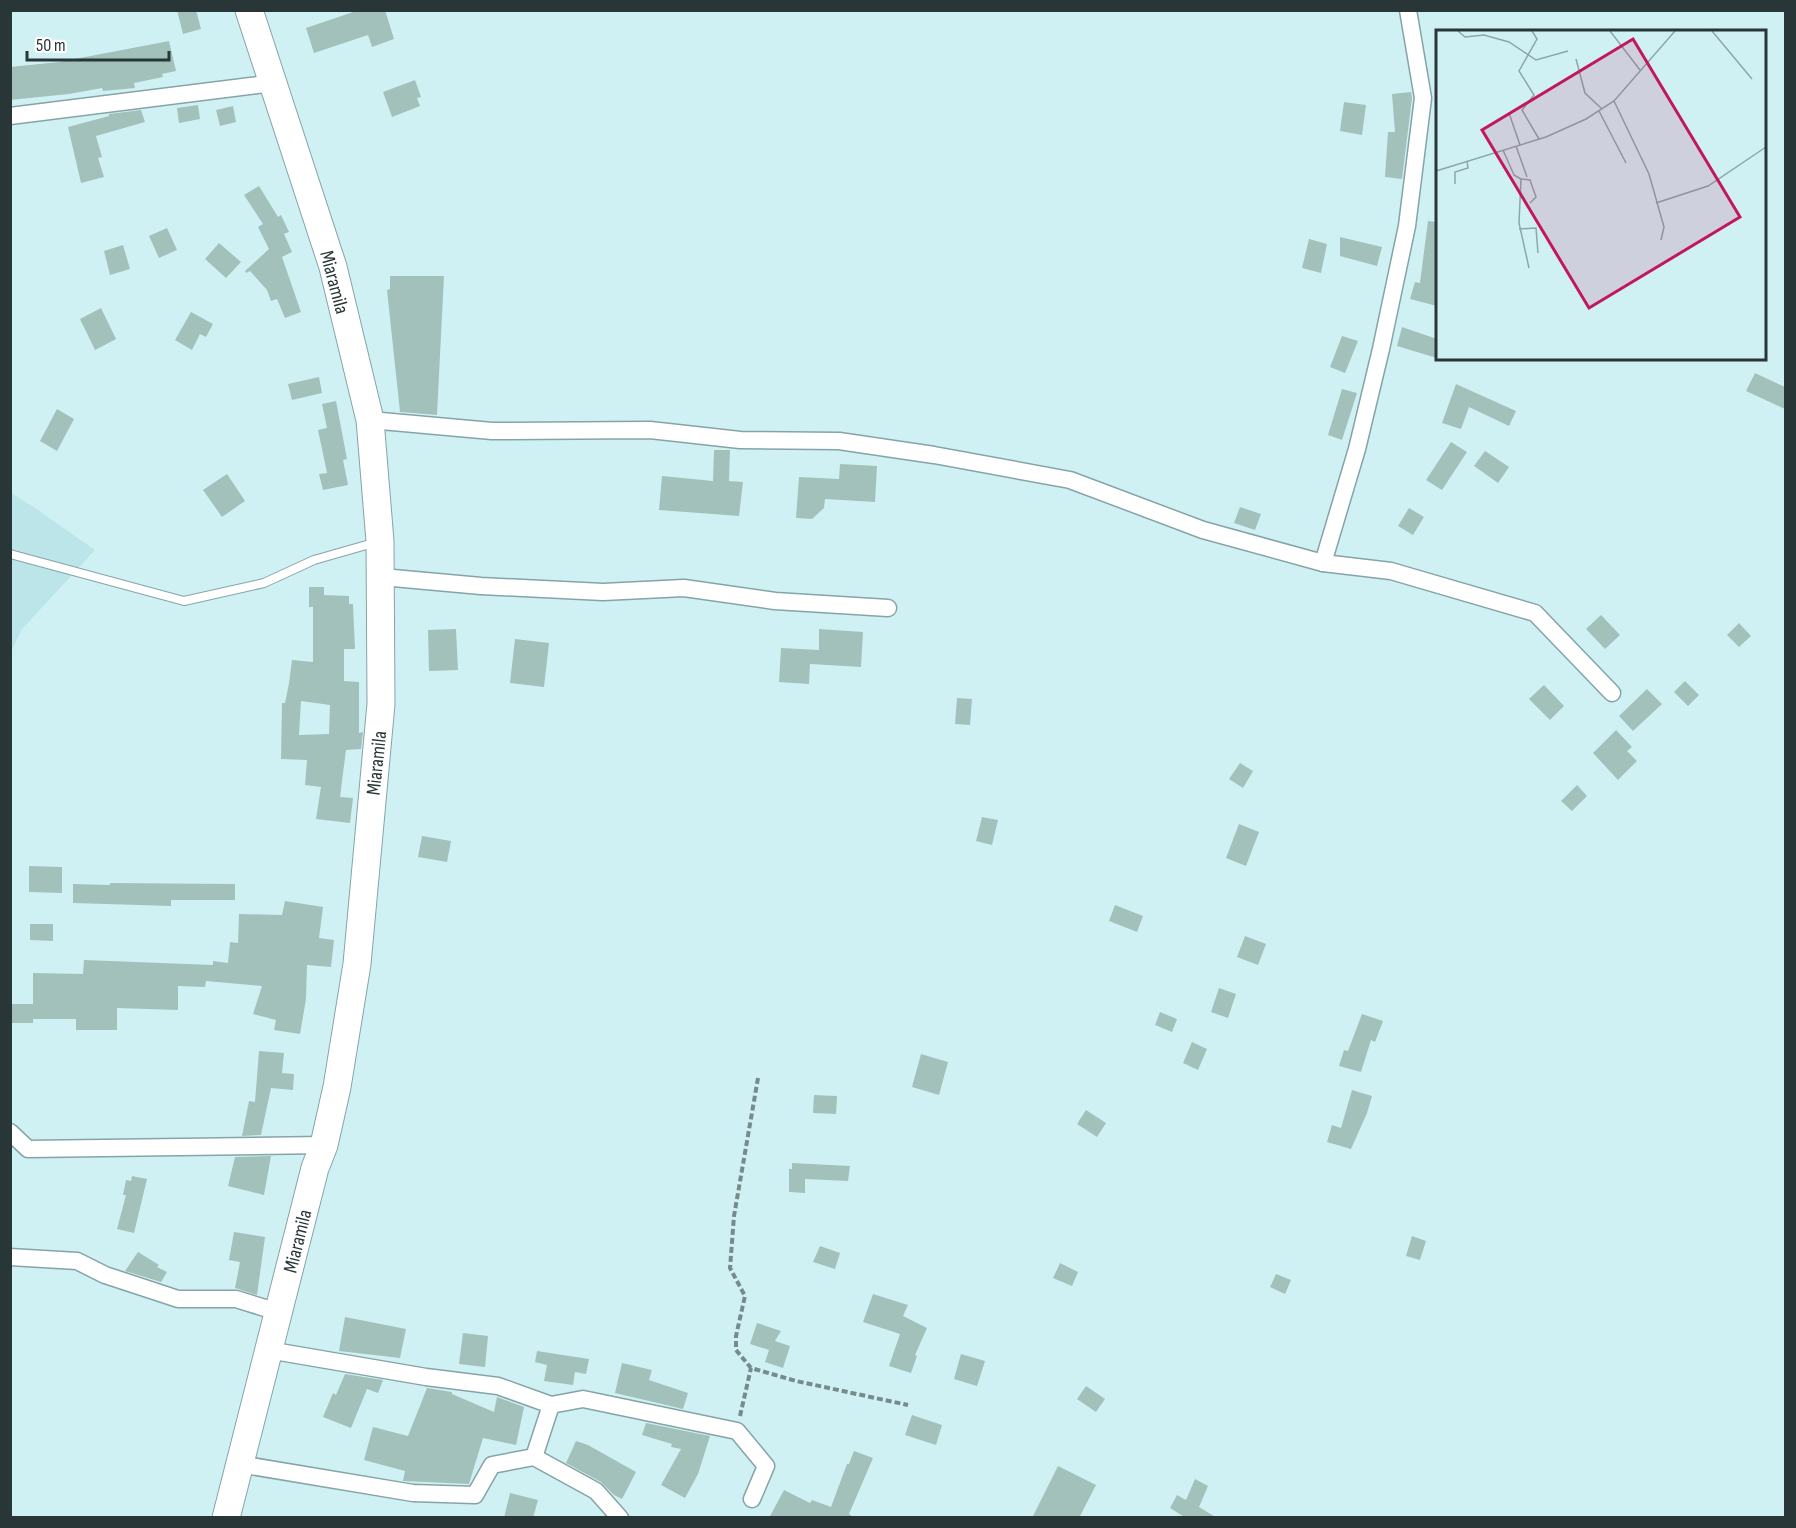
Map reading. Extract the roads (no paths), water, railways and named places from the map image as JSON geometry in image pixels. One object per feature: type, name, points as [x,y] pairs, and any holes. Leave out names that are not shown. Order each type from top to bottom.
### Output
[{"type":"main road","name":"Miaramila","points":[[226,1518],[337,1087],[357,964],[381,704],[382,577],[370,420],[333,267],[249,10]]},
{"type":"street","points":[[1323,563],[1357,449],[1407,226],[1423,98],[1408,10]]},
{"type":"street","points":[[10,116],[274,83]]},
{"type":"street","points":[[370,420],[492,431],[650,430],[740,440],[839,441],[934,455],[1070,480],[1203,530],[1323,563],[1391,571],[1535,612],[1612,693]]},
{"type":"street","points":[[382,577],[481,586],[603,592],[684,588],[775,601],[888,608]]},
{"type":"street","points":[[10,1131],[28,1149],[324,1144]]},
{"type":"street","points":[[10,1257],[77,1261],[105,1275],[178,1299],[236,1299],[278,1312]]},
{"type":"street","points":[[268,1350],[426,1377],[498,1386],[551,1405],[582,1399],[736,1431],[766,1466],[752,1499]]},
{"type":"street","points":[[534,1457],[551,1405]]},
{"type":"street","points":[[239,1464],[412,1493],[476,1495],[492,1465],[534,1457],[596,1491],[620,1518]]},
{"type":"lane","points":[[10,554],[184,601],[264,583],[314,560],[380,541]]}]
